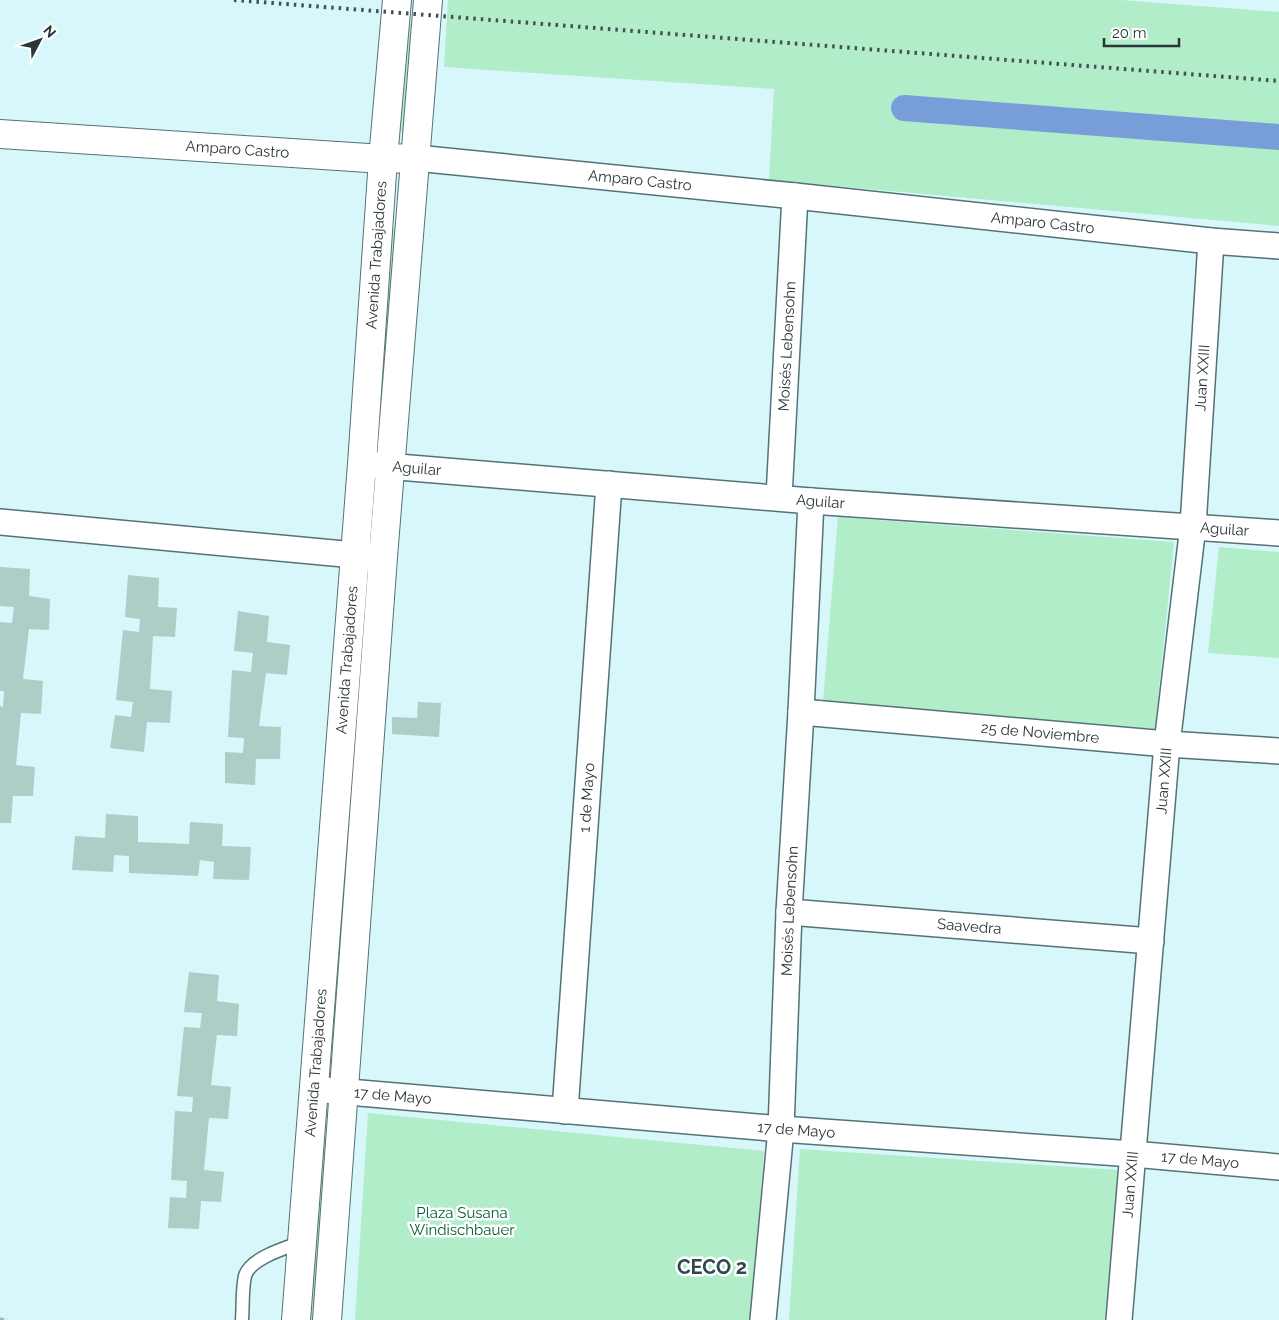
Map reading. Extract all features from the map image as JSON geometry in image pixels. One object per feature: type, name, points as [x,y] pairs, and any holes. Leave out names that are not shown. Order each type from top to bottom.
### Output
[{"type":"main road","name":"Avenida Trabajadores","points":[[296,1320],[362,464],[383,159],[397,0]]},
{"type":"main road","name":"Avenida Trabajadores","points":[[327,1320],[383,557],[428,0]]},
{"type":"main road","name":"Amparo Castro","points":[[0,134],[383,159],[416,158]]},
{"type":"street","name":"Amparo Castro","points":[[416,158],[795,196],[1211,241],[1279,246]]},
{"type":"street","name":"Moisés Lebensohn","points":[[779,497],[795,196]]},
{"type":"street","name":"Juan XXIII","points":[[1119,1320],[1167,744],[1193,526],[1211,241]]},
{"type":"street","name":"Aguilar","points":[[362,464],[811,501],[1279,532]]},
{"type":"street","name":"1 de Mayo","points":[[565,1111],[609,484]]},
{"type":"street","name":"Moisés Lebensohn","points":[[763,1320],[781,1129],[789,912],[802,712],[811,501]]},
{"type":"street","points":[[0,522],[383,557]]},
{"type":"street","name":"25 de Noviembre","points":[[802,712],[1167,744],[1279,751]]},
{"type":"street","name":"Saavedra","points":[[789,912],[1151,941]]},
{"type":"street","name":"17 de Mayo","points":[[313,1089],[781,1129],[1133,1154],[1279,1167]]},
{"type":"lane","points":[[242,1320],[245,1275],[259,1260],[273,1252],[302,1242]]},
{"type":"path","points":[[0,1320],[7,1320]]},
{"type":"green space","points":[[448,0],[1121,0],[1279,12],[1279,226],[769,180],[774,89],[444,67]]},
{"type":"green space","points":[[407,24],[413,24],[406,132],[400,131]]},
{"type":"green space","points":[[391,229],[397,230],[384,426],[378,426]]},
{"type":"green space","points":[[838,517],[1174,542],[1155,729],[823,702]]},
{"type":"green space","points":[[1219,547],[1279,552],[1279,658],[1208,653]]},
{"type":"green space","points":[[363,606],[369,606],[332,1069],[326,1068]]},
{"type":"green space","name":"Plaza Susana Windischbauer","points":[[368,1113],[764,1151],[751,1320],[355,1320]]},
{"type":"green space","points":[[321,1142],[327,1142],[315,1320],[309,1320]]},
{"type":"green space","points":[[800,1149],[1118,1170],[1105,1320],[789,1320]]},
{"type":"building","points":[[0,567],[30,569],[29,596],[50,599],[49,630],[29,629],[23,679],[43,681],[41,714],[21,713],[16,765],[35,767],[33,796],[13,796],[11,823],[0,823],[0,706],[3,707],[4,691],[0,691],[0,622],[12,623],[14,607],[0,606]]},
{"type":"building","points":[[128,575],[159,578],[158,607],[177,608],[175,637],[153,636],[150,689],[172,691],[170,723],[147,722],[144,752],[110,748],[115,715],[131,717],[133,702],[116,700],[123,630],[139,632],[140,619],[125,617]]},
{"type":"building","points":[[238,611],[269,616],[267,642],[290,645],[287,675],[266,673],[259,726],[281,727],[280,759],[256,759],[255,785],[225,783],[225,752],[243,753],[244,738],[228,737],[232,670],[251,672],[253,653],[234,651]]},
{"type":"building","points":[[418,702],[441,703],[439,737],[392,734],[392,717],[417,718]]},
{"type":"building","points":[[106,814],[138,816],[138,842],[189,844],[190,822],[223,824],[222,846],[251,847],[249,880],[213,879],[214,862],[200,860],[198,876],[129,873],[129,856],[114,855],[113,872],[72,870],[75,836],[105,838]]},
{"type":"building","points":[[189,972],[219,975],[217,1001],[239,1004],[237,1036],[217,1035],[211,1085],[231,1087],[228,1119],[209,1118],[204,1170],[224,1172],[221,1202],[201,1201],[199,1229],[168,1228],[170,1197],[186,1198],[187,1181],[171,1180],[175,1111],[192,1112],[193,1097],[177,1096],[184,1027],[200,1028],[202,1013],[184,1012]]},
{"type":"waterway","points":[[904,108],[1279,137]]},
{"type":"railway","points":[[234,0],[1279,81]]},
{"type":"district","name":"CECO 2","points":[[712,1267]]}]
